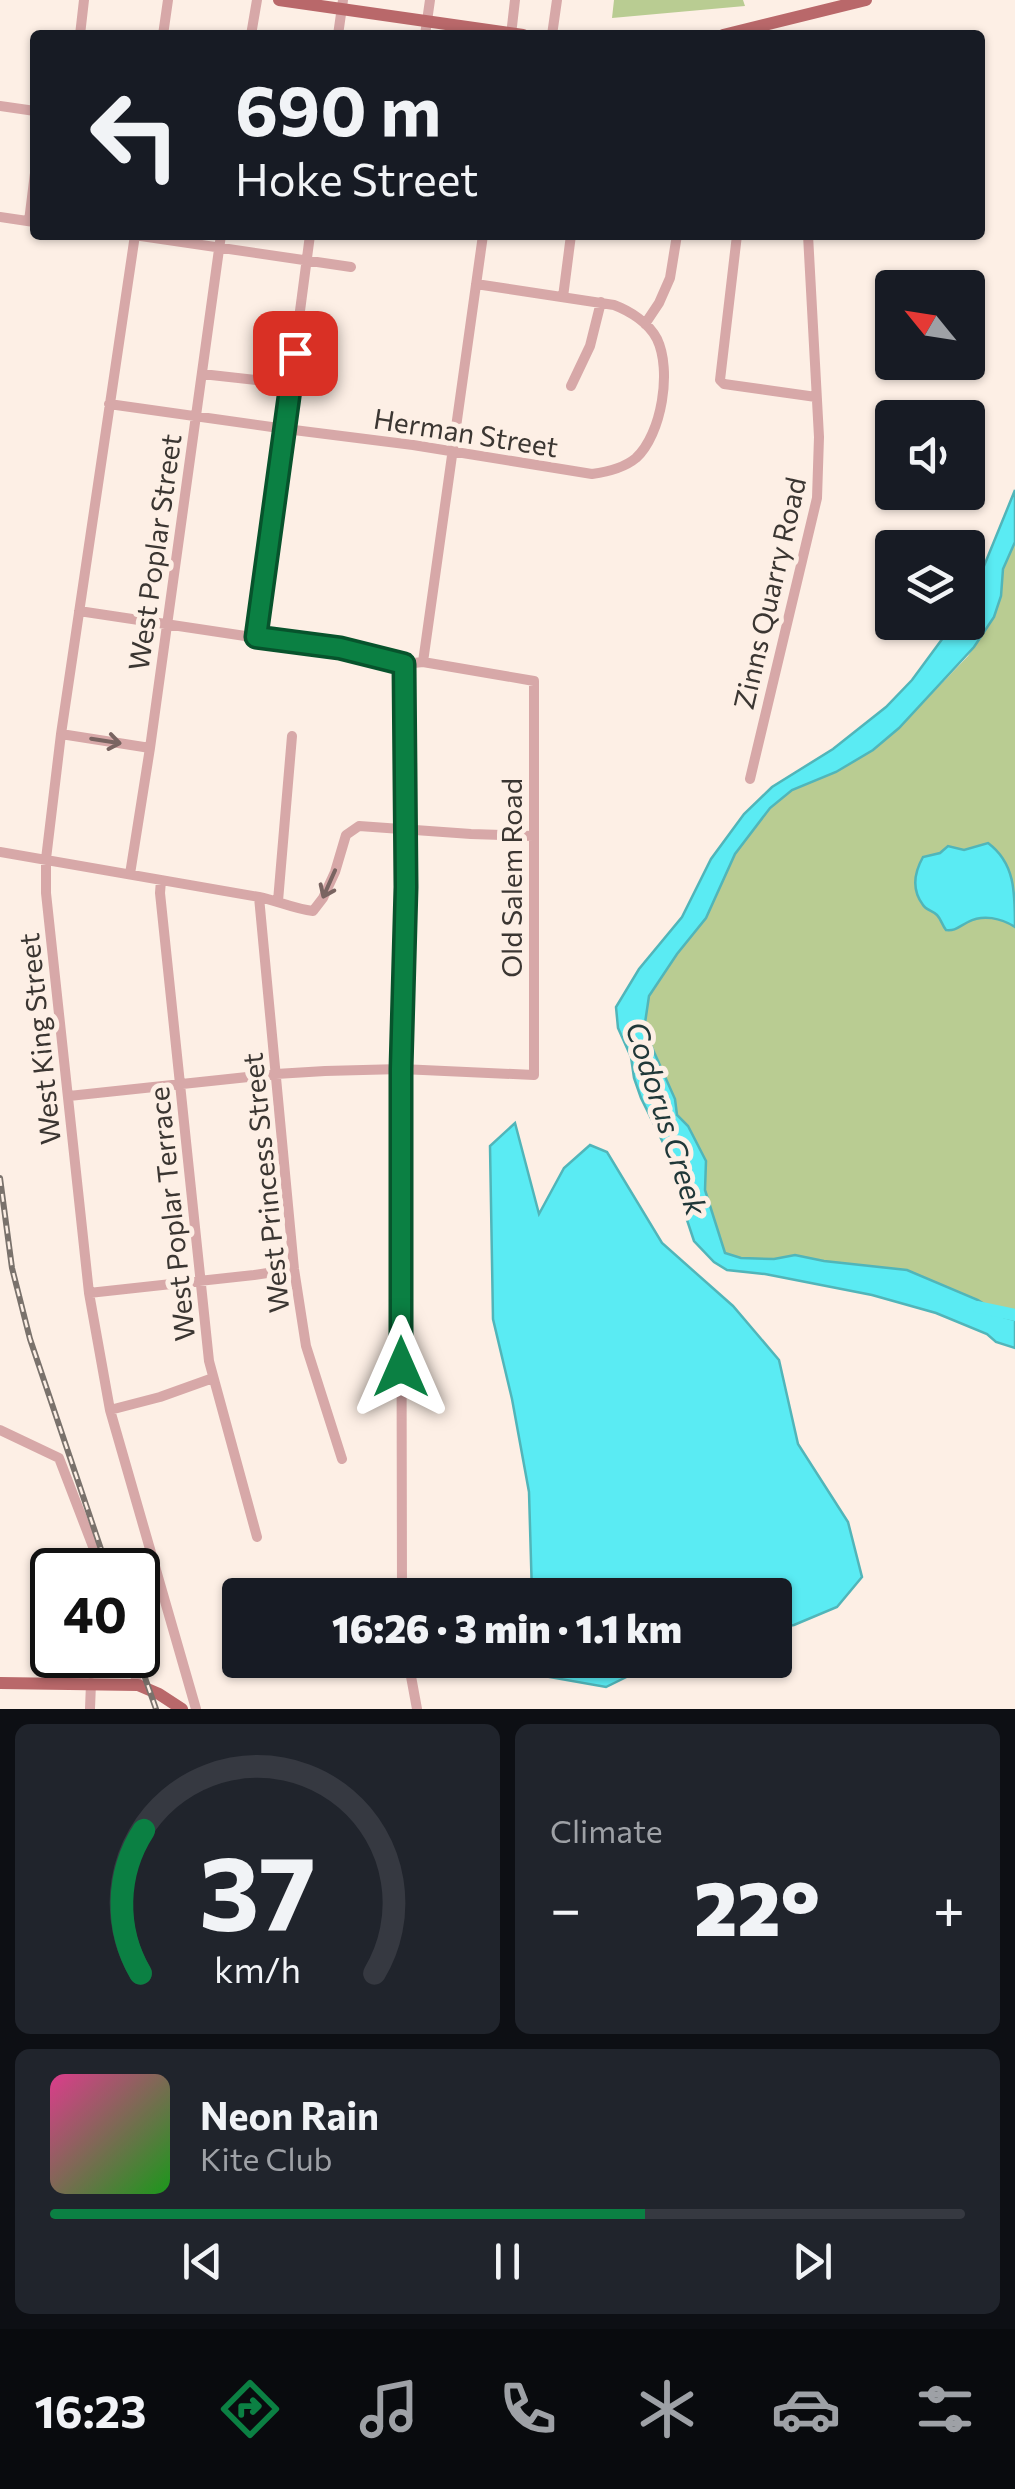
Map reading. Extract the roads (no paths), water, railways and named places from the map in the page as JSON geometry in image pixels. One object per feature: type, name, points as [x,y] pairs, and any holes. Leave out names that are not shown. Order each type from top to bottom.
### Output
[{"type":"main road","points":[[279,0],[342,4],[426,28],[456,30]]},
{"type":"main road","points":[[744,30],[866,0]]},
{"type":"main road","points":[[0,1683],[138,1685],[182,1709]]},
{"type":"street","points":[[81,30],[84,0]]},
{"type":"street","points":[[164,30],[168,0]]},
{"type":"street","points":[[253,30],[256,0]]},
{"type":"street","points":[[426,28],[430,0]]},
{"type":"street","points":[[515,30],[516,0]]},
{"type":"street","points":[[553,30],[557,0]]},
{"type":"street","points":[[339,30],[342,4]]},
{"type":"street","points":[[0,106],[30,109]]},
{"type":"street","points":[[0,217],[30,221]]},
{"type":"street","name":"West King Street","points":[[133,240],[61,734],[46,859],[46,893],[89,1293],[110,1410],[196,1709]]},
{"type":"street","points":[[181,240],[220,240],[351,267]]},
{"type":"street","name":"West Poplar Street","points":[[130,874],[220,240]]},
{"type":"street","points":[[256,637],[309,240]]},
{"type":"street","points":[[79,611],[340,648],[404,664],[423,662],[481,240]]},
{"type":"street","points":[[563,297],[570,240]]},
{"type":"street","points":[[476,284],[601,302],[627,310],[645,324],[670,278],[675,240]]},
{"type":"street","points":[[736,240],[719,378],[724,384],[816,397]]},
{"type":"street","name":"Zinns Quarry Road","points":[[750,779],[818,498],[820,470],[808,240]]},
{"type":"street","points":[[571,386],[590,346],[601,302]]},
{"type":"street","name":"Herman Street","points":[[109,404],[592,474],[608,472],[635,459],[654,431],[664,363],[656,336],[645,324]]},
{"type":"street","points":[[202,374],[291,384]]},
{"type":"street","name":"Old Salem Road","points":[[401,1069],[534,1075],[534,681],[423,662]]},
{"type":"street","points":[[402,1578],[404,664]]},
{"type":"street","points":[[61,734],[150,748]]},
{"type":"street","points":[[278,901],[292,736]]},
{"type":"street","points":[[1,852],[260,897],[313,911],[335,872],[346,836],[359,826],[533,836]]},
{"type":"street","name":"West Poplar Terrace","points":[[161,880],[212,1378],[257,1537]]},
{"type":"street","name":"West Princess Street","points":[[260,897],[294,1268],[306,1346],[342,1460]]},
{"type":"street","points":[[69,1096],[276,1074],[401,1069]]},
{"type":"street","points":[[89,1293],[294,1268]]},
{"type":"street","points":[[110,1410],[212,1378]]},
{"type":"street","points":[[0,1430],[59,1458],[94,1548]]},
{"type":"street","points":[[136,1678],[138,1685]]},
{"type":"street","points":[[411,1678],[417,1709]]},
{"type":"street","points":[[90,1709],[91,1684]]},
{"type":"water","points":[[1015,490],[1015,542],[1003,569],[1001,596],[994,617],[985,630],[985,564]]},
{"type":"water","points":[[941,640],[979,640],[899,728],[873,750],[836,772],[792,790],[770,808],[735,854],[706,918],[649,996],[646,1034],[675,1099],[677,1115],[688,1126],[706,1161],[705,1190],[725,1253],[741,1258],[774,1259],[795,1255],[907,1270],[1015,1320],[1015,1348],[936,1313],[872,1295],[727,1270],[714,1262],[694,1241],[687,1220],[685,1187],[641,1098],[631,1057],[618,1028],[616,1007],[639,969],[682,917],[711,859],[744,814],[772,787],[833,749],[886,707]]},
{"type":"water","points":[[988,843],[1008,869],[1014,890],[1015,927],[986,918],[946,930],[937,915],[924,907],[917,893],[915,881],[920,863],[923,857],[940,853],[948,846],[964,850]]},
{"type":"water","points":[[515,1123],[539,1214],[564,1168],[590,1145],[607,1152],[662,1243],[733,1306],[779,1360],[798,1444],[848,1522],[862,1577],[837,1607],[792,1625],[792,1578],[532,1578],[529,1492],[493,1319],[490,1146]]},
{"type":"water","points":[[555,1678],[624,1678],[606,1687]]},
{"type":"waterway","name":"Codorus Creek","points":[[978,1307],[1015,1315]]},
{"type":"railway","points":[[0,1178],[12,1268],[30,1339],[101,1548]]},
{"type":"railway","points":[[145,1678],[156,1709]]}]
